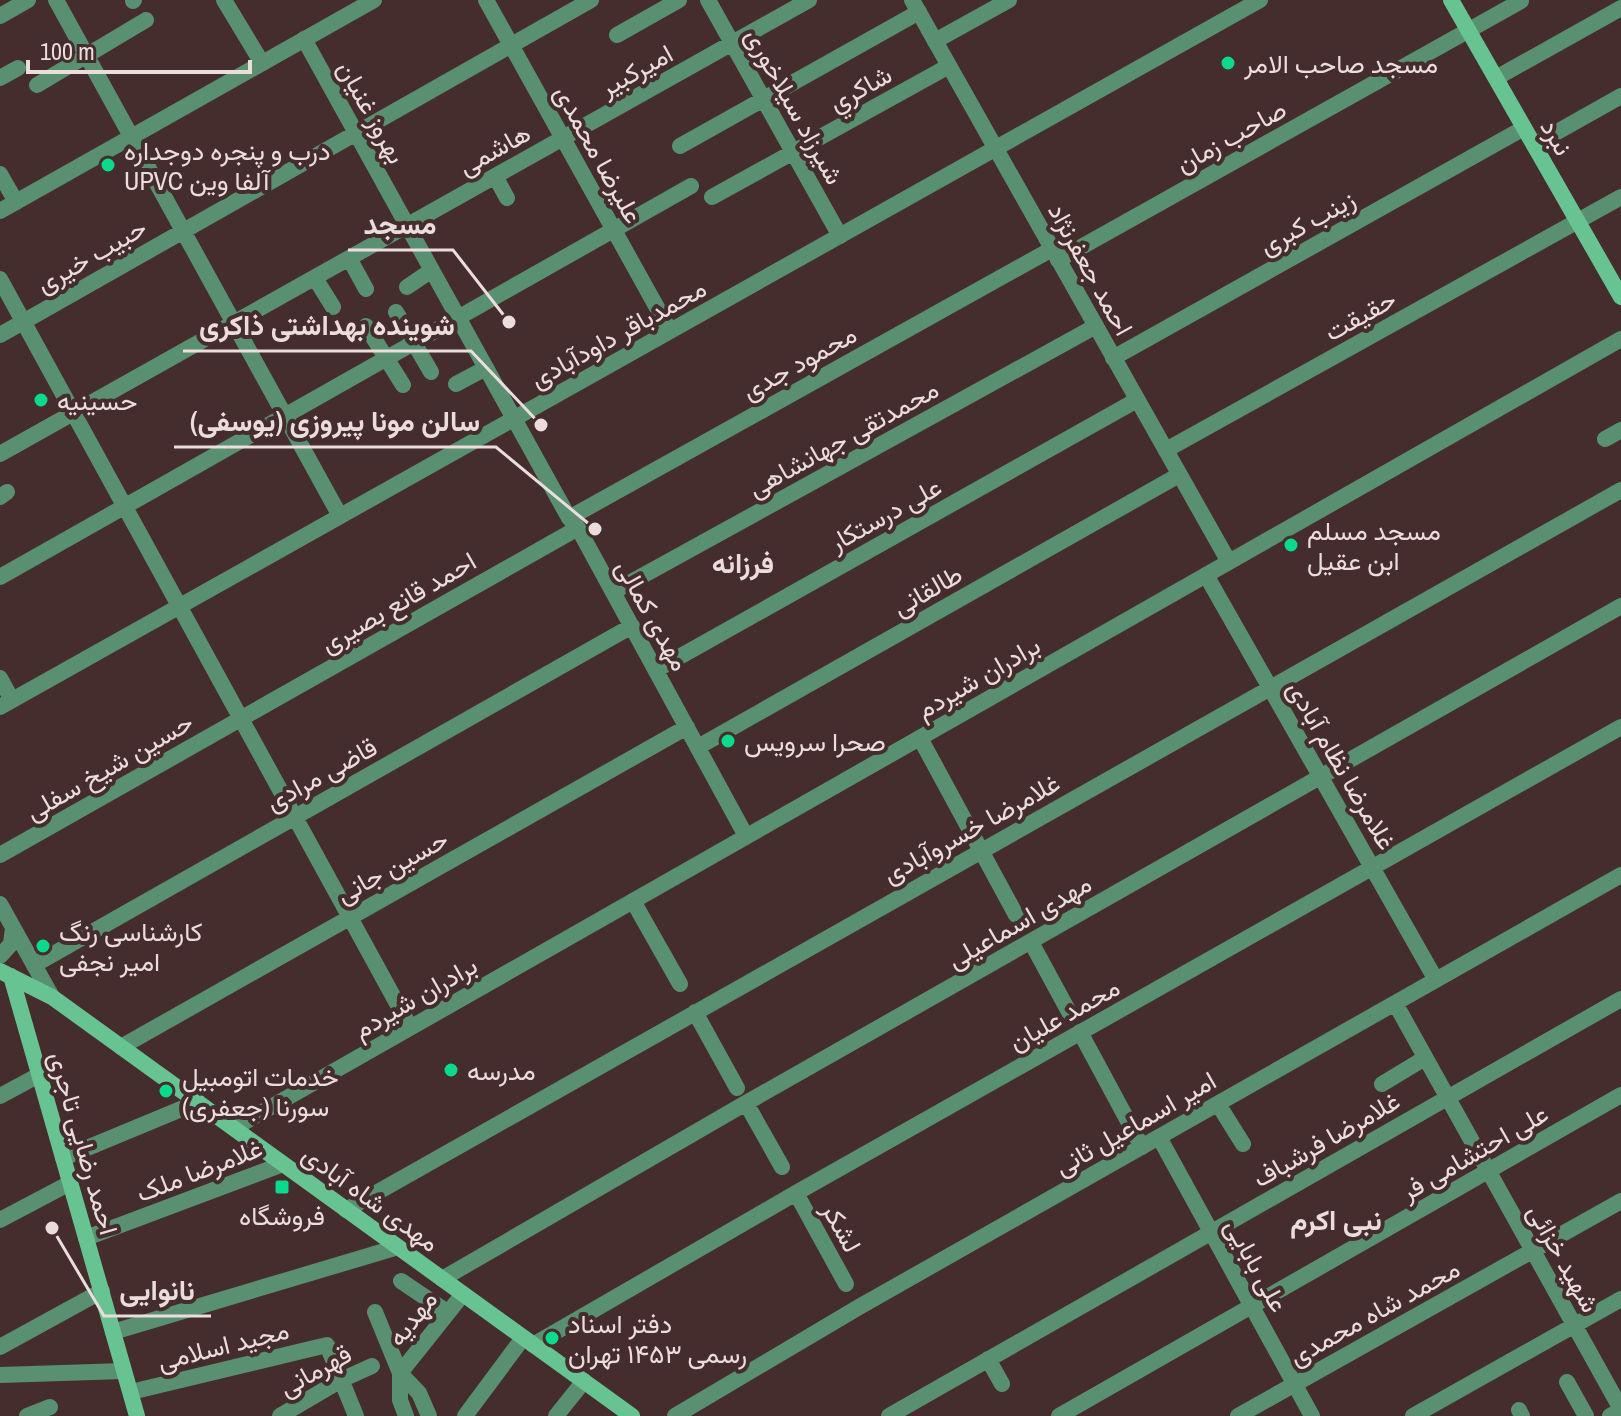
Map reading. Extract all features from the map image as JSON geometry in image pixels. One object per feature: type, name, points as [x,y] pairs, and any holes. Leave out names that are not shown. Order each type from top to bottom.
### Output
[{"type":"main road","name":"نبرد","points":[[1451,0],[1621,297]]},
{"type":"main road","name":"مهدی شاه آبادی","points":[[6,974],[52,997],[632,1416]]},
{"type":"main road","name":"احمد رضایی تاجری","points":[[6,974],[39,1075],[137,1416]]},
{"type":"street","points":[[0,16],[28,0]]},
{"type":"street","points":[[56,0],[340,516]]},
{"type":"street","points":[[224,0],[262,63]]},
{"type":"street","points":[[338,0],[347,15]]},
{"type":"street","points":[[0,211],[374,0]]},
{"type":"street","name":"علیرضا محمدی","points":[[486,0],[670,331]]},
{"type":"street","name":"حبیب خیری","points":[[0,335],[591,0]]},
{"type":"street","points":[[617,35],[679,0]]},
{"type":"street","name":"شیرزاد سیلاخوری","points":[[708,0],[840,236]]},
{"type":"street","name":"امیرکبیر","points":[[563,138],[809,0]]},
{"type":"street","points":[[935,41],[1009,0]]},
{"type":"street","name":"محمدباقر داودآبادی","points":[[6,703],[1260,0]]},
{"type":"street","name":"صاحب زمان","points":[[1055,254],[1521,1]]},
{"type":"street","points":[[680,146],[764,99],[915,6]]},
{"type":"street","name":"احمد جعفرنژاد","points":[[915,6],[1229,562]]},
{"type":"street","points":[[1496,78],[1621,8]]},
{"type":"street","points":[[37,85],[146,20]]},
{"type":"street","name":"بهروز غنیان","points":[[304,39],[514,418]]},
{"type":"street","name":"شاكري","points":[[712,197],[949,66]]},
{"type":"street","points":[[0,78],[18,68]]},
{"type":"street","points":[[1534,145],[1621,96]]},
{"type":"street","name":"زینب کبری","points":[[1113,358],[1524,128]]},
{"type":"street","name":"هاشمی","points":[[0,454],[563,138]]},
{"type":"street","points":[[0,174],[16,202]]},
{"type":"street","points":[[495,176],[507,198]]},
{"type":"street","points":[[0,577],[691,186]]},
{"type":"street","name":"حقیقت","points":[[1166,450],[1621,197]]},
{"type":"street","name":"محمود جدی","points":[[574,523],[1055,254]]},
{"type":"street","points":[[349,258],[366,289]]},
{"type":"street","points":[[407,287],[432,270]]},
{"type":"street","points":[[315,278],[333,307]]},
{"type":"street","points":[[0,279],[410,1027]]},
{"type":"street","points":[[396,312],[431,372]]},
{"type":"street","points":[[366,326],[403,385]]},
{"type":"street","name":"محمدتقی جهانشاهی","points":[[613,592],[1096,326]]},
{"type":"street","name":"برادران شیردم","points":[[234,1128],[1621,339]]},
{"type":"street","points":[[456,384],[486,368]]},
{"type":"street","name":"علی درستکار","points":[[656,670],[1137,400]]},
{"type":"street","name":"مهدی کمالی","points":[[514,418],[746,836]]},
{"type":"street","points":[[1605,439],[1621,430]]},
{"type":"street","name":"طالقانی","points":[[698,747],[1179,475]]},
{"type":"street","name":"غلامرضا خسروآبادی","points":[[346,1210],[1621,490]]},
{"type":"street","name":"احمد قانع بصیری","points":[[241,719],[574,523]]},
{"type":"street","name":"غلامرضا نظام آبادی","points":[[1206,575],[1436,980]]},
{"type":"street","name":"مهدی اسماعیلی","points":[[442,1279],[1621,606]]},
{"type":"street","name":"قاضی مرادی","points":[[34,965],[632,626]]},
{"type":"street","points":[[0,678],[6,703]]},
{"type":"street","name":"حسین شیخ سفلی","points":[[0,855],[241,719]]},
{"type":"street","name":"حسین جانی","points":[[121,1047],[687,727]]},
{"type":"street","name":"محمد علیان","points":[[528,1341],[1621,727]]},
{"type":"street","points":[[920,738],[1016,915]]},
{"type":"street","name":"امیر اسماعیل ثانی","points":[[675,1416],[859,1307],[1621,875]]},
{"type":"street","points":[[633,901],[680,984]]},
{"type":"street","points":[[0,904],[52,997]]},
{"type":"street","points":[[0,956],[11,944],[13,928]]},
{"type":"street","points":[[1031,942],[1069,1012]]},
{"type":"street","name":"غلامرضا فرشباف","points":[[889,1416],[1621,999]]},
{"type":"street","name":"شهید خزائی","points":[[1395,1003],[1621,1410]]},
{"type":"street","points":[[695,1012],[737,1088]]},
{"type":"street","points":[[1080,1032],[1142,1147]]},
{"type":"street","points":[[1382,1084],[1425,1058]]},
{"type":"street","points":[[0,1096],[39,1075]]},
{"type":"street","name":"علی احتشامی فر","points":[[1059,1416],[1621,1095]]},
{"type":"street","points":[[63,1158],[198,1102]]},
{"type":"street","points":[[746,1103],[782,1167]]},
{"type":"street","points":[[1218,1104],[1243,1144]]},
{"type":"street","name":"علی بابایی","points":[[1159,1137],[1312,1416]]},
{"type":"street","name":"غلامرضا ملک","points":[[86,1238],[283,1164]]},
{"type":"street","points":[[0,1220],[70,1183]]},
{"type":"street","name":"لشكر","points":[[796,1193],[846,1284]]},
{"type":"street","name":"محمد شاه محمدی","points":[[1238,1416],[1621,1201]]},
{"type":"street","points":[[113,1332],[398,1247]]},
{"type":"street","points":[[401,1281],[447,1312]]},
{"type":"street","points":[[1,1346],[102,1291]]},
{"type":"street","name":"مهدیه","points":[[400,1373],[463,1294]]},
{"type":"street","points":[[1413,1416],[1621,1299]]},
{"type":"street","points":[[375,1312],[400,1373],[419,1393],[429,1416]]},
{"type":"street","points":[[465,1416],[528,1341]]},
{"type":"street","name":"مجید اسلامی","points":[[131,1392],[327,1345],[341,1380]]},
{"type":"street","points":[[988,1359],[1002,1384]]},
{"type":"street","name":"قهرمانی","points":[[280,1416],[341,1380],[372,1366]]},
{"type":"street","points":[[0,1375],[124,1371]]},
{"type":"street","points":[[400,1373],[400,1400],[406,1416]]},
{"type":"street","points":[[341,1380],[356,1416]]},
{"type":"street","points":[[556,1416],[584,1381]]},
{"type":"street","points":[[1567,1382],[1586,1416]]},
{"type":"street","points":[[27,1416],[50,1407]]},
{"type":"street","points":[[1610,1416],[1621,1410]]},
{"type":"place","name":"مسجد صاحب الامر","points":[[1228,63]]},
{"type":"place","name":"درب و پنجره دوجداره UPVC آلفا وین","points":[[108,165]]},
{"type":"place","name":"مسجد","points":[[509,322]]},
{"type":"place","name":"حسینیه","points":[[41,400]]},
{"type":"place","name":"شوینده بهداشتی ذاکری","points":[[541,425]]},
{"type":"place","name":"سالن مونا پیروزی (یوسفی)","points":[[595,529]]},
{"type":"place","name":"مسجد مسلم ابن عقیل","points":[[1291,545]]},
{"type":"place","name":"صحرا سرویس","points":[[728,741]]},
{"type":"place","name":"کارشناسی رنگ امیر نجفی","points":[[43,946]]},
{"type":"place","name":"مدرسه","points":[[451,1070]]},
{"type":"place","name":"خدمات اتومبیل سورنا (جعفری)","points":[[166,1091]]},
{"type":"place","name":"فروشگاه","points":[[282,1187]]},
{"type":"place","name":"نانوایی","points":[[52,1228]]},
{"type":"place","name":"دفتر اسناد رسمی ۱۴۵۳ تهران","points":[[552,1338]]},
{"type":"district","name":"فرزانه","points":[[743,563]]},
{"type":"district","name":"نبی اکرم","points":[[1336,1220]]}]
